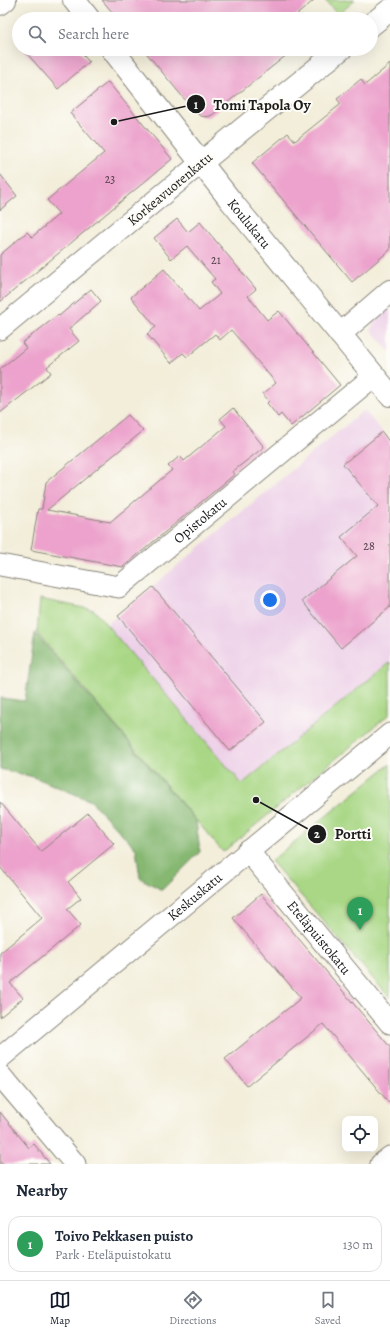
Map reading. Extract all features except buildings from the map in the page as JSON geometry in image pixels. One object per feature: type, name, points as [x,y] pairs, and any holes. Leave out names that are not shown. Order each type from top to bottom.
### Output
[{"type":"main road","points":[[0,4],[5,0]]},
{"type":"main road","points":[[74,0],[83,12]]},
{"type":"main road","points":[[378,19],[390,10]]},
{"type":"main road","name":"Koulukatu","points":[[118,56],[231,201],[390,395]]},
{"type":"main road","name":"Korkeavuorenkatu","points":[[202,162],[332,56]]},
{"type":"main road","points":[[340,334],[390,291]]},
{"type":"street","name":"Korkeavuorenkatu","points":[[0,329],[202,162]]},
{"type":"street","name":"Opistokatu","points":[[0,564],[119,587],[374,376]]},
{"type":"street","name":"Keskuskatu","points":[[0,1058],[390,734]]},
{"type":"street","name":"Eteläpuistokatu","points":[[248,851],[390,1023]]},
{"type":"street","points":[[0,1075],[75,1164]]},
{"type":"street","points":[[381,1164],[390,1157]]},
{"type":"shaded area","points":[[390,309],[390,352],[371,330],[374,322]]},
{"type":"shaded area","points":[[364,410],[390,441],[390,662],[241,784],[105,626]]},
{"type":"green space","points":[[325,0],[355,0],[341,12],[335,12]]},
{"type":"green space","points":[[40,599],[94,610],[242,784],[390,662],[390,714],[223,852],[37,633]]},
{"type":"green space","points":[[35,633],[196,821],[200,852],[162,890],[140,878],[136,849],[91,801],[34,777],[0,769],[0,698],[25,701]]},
{"type":"green space","points":[[390,764],[390,998],[271,861]]},
{"type":"place","name":"Tomi Tapola Oy","points":[[114,122]]},
{"type":"place","name":"Portti","points":[[256,800]]},
{"type":"place","name":"Toivo Pekkasen puisto","points":[[360,930]]}]
